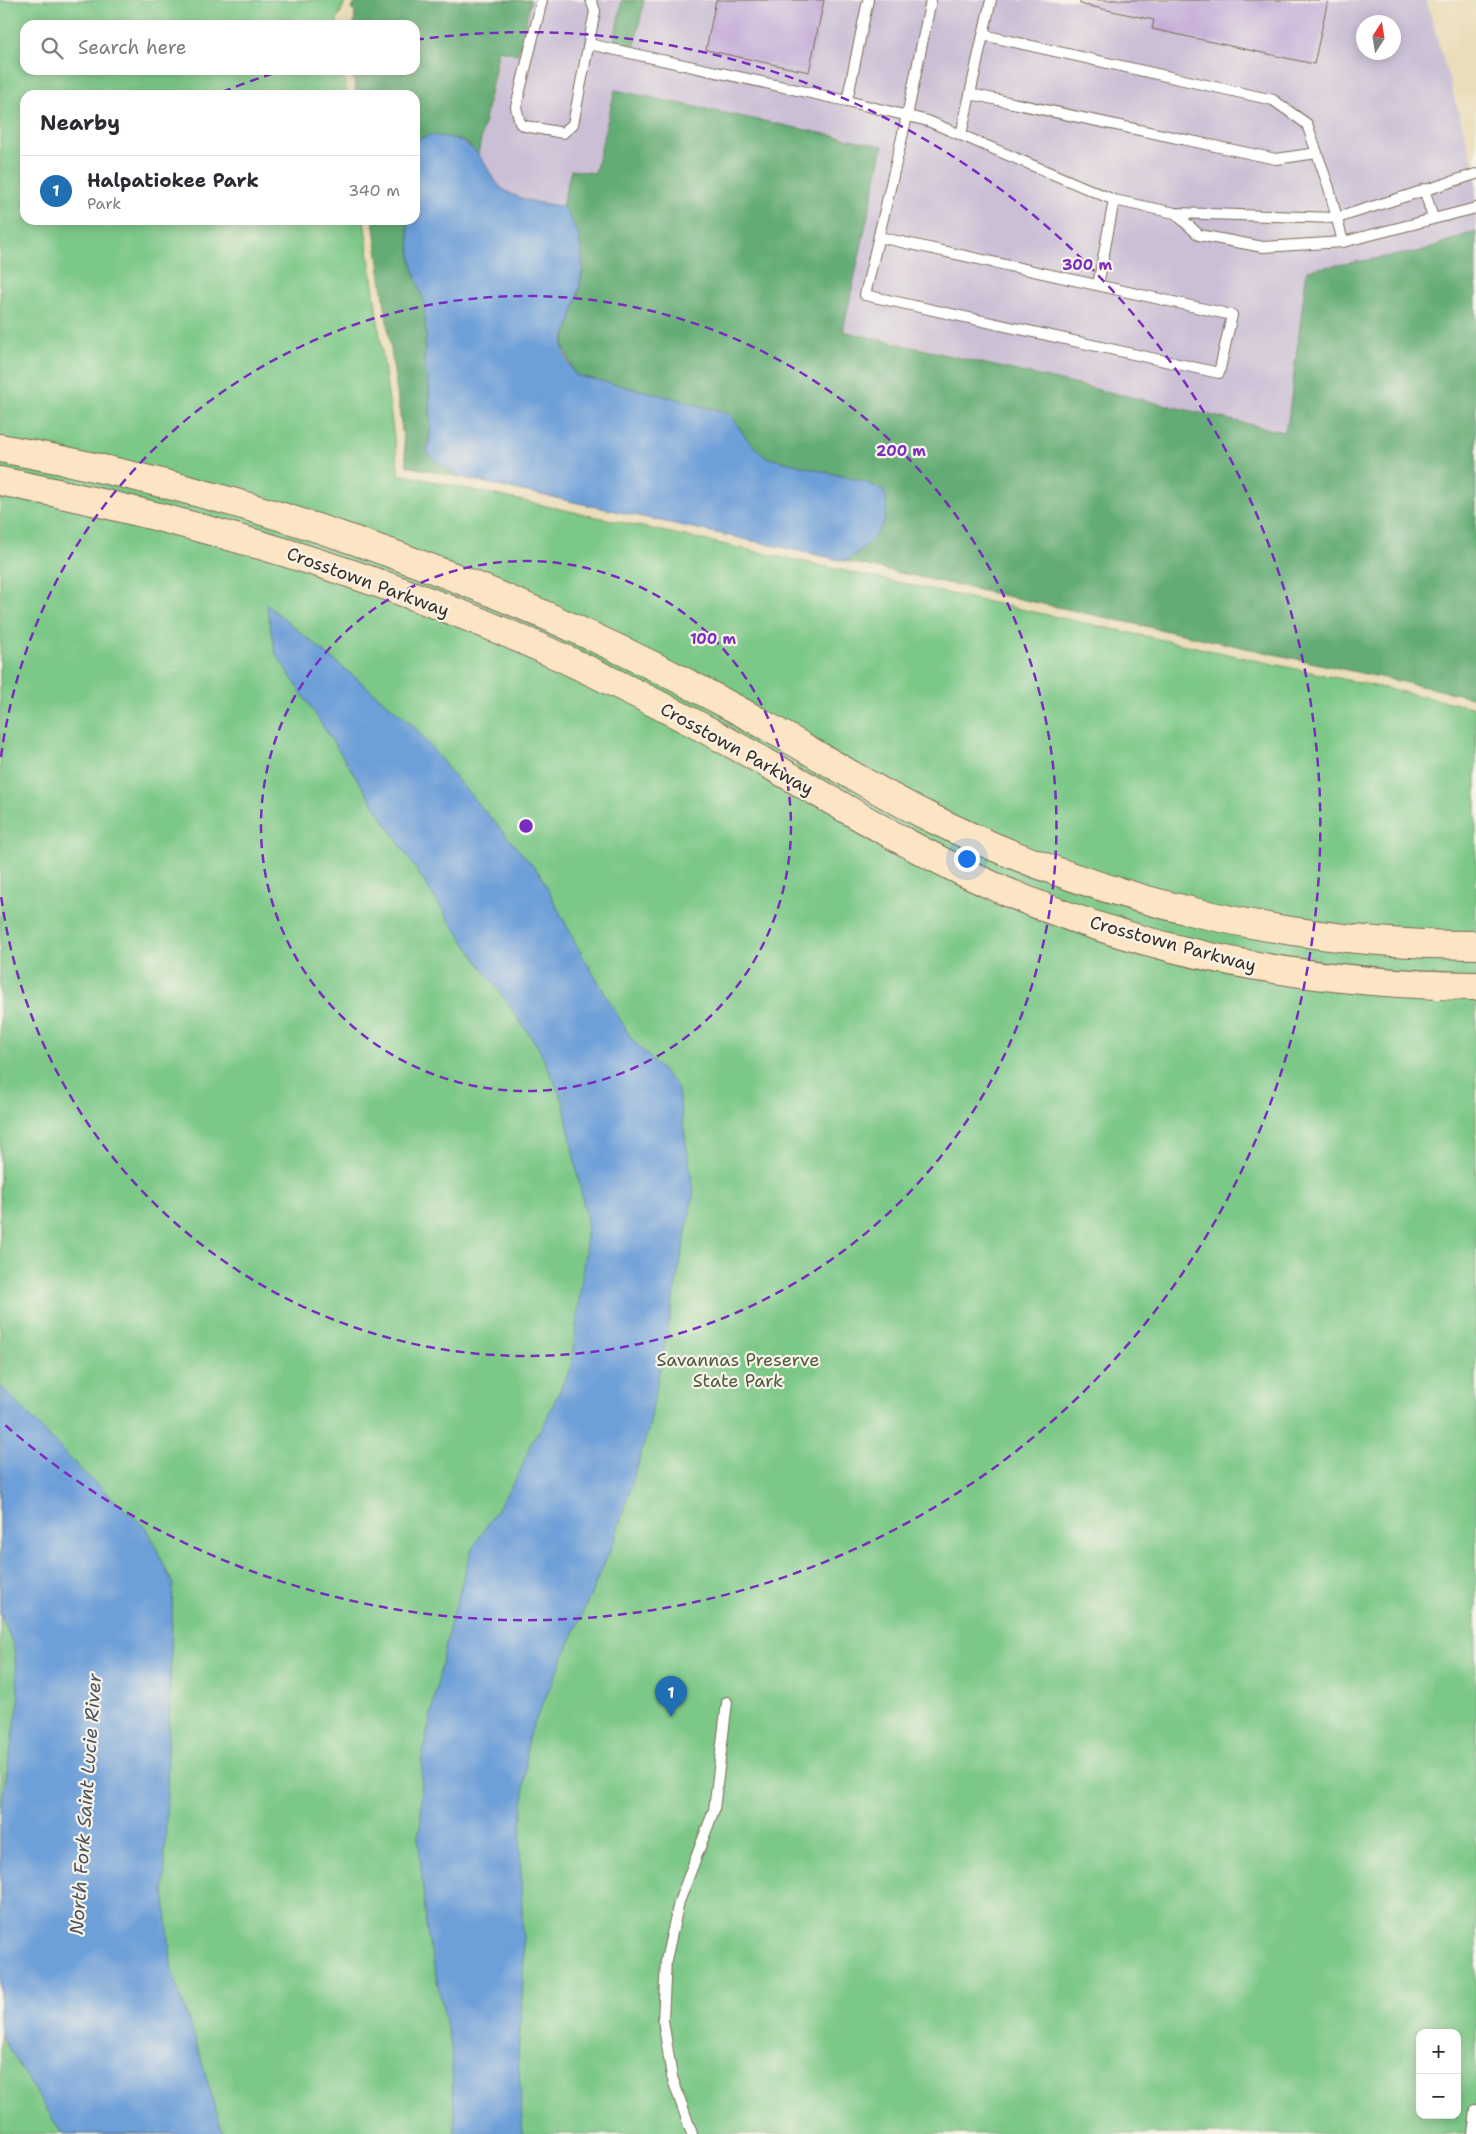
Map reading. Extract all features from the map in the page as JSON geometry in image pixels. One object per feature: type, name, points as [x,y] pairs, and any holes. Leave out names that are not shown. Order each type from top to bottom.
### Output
[{"type":"main road","name":"Crosstown Parkway","points":[[0,448],[204,494],[392,554],[512,601],[632,656],[735,709],[926,815],[996,848],[1065,874],[1144,899],[1228,920],[1336,937],[1476,945]]},
{"type":"main road","name":"Crosstown Parkway","points":[[0,481],[107,503],[188,524],[303,558],[402,592],[474,620],[608,680],[732,744],[929,855],[994,886],[1088,923],[1151,942],[1248,965],[1331,978],[1476,986]]},
{"type":"lane","points":[[542,0],[516,107],[520,123],[553,132],[563,132],[571,128],[595,11],[591,0]]},
{"type":"lane","points":[[847,101],[868,0]]},
{"type":"lane","points":[[879,237],[1232,315],[1219,373],[865,295],[907,116],[931,0]]},
{"type":"lane","points":[[961,135],[991,0]]},
{"type":"lane","points":[[983,35],[1273,100],[1307,124],[1343,242]]},
{"type":"lane","points":[[589,44],[847,101],[928,121],[1114,200],[1175,213],[1337,218],[1476,174]]},
{"type":"lane","points":[[970,94],[1276,159],[1317,152]]},
{"type":"lane","points":[[1424,190],[1433,218]]},
{"type":"lane","points":[[1098,286],[1114,200]]},
{"type":"lane","points":[[1175,213],[1199,235],[1263,247],[1343,242],[1476,208]]},
{"type":"lane","points":[[692,2134],[672,2077],[665,2030],[666,1960],[679,1902],[714,1810],[727,1702]]},
{"type":"lane","points":[[1473,2134],[1476,2110]]},
{"type":"shaded area","points":[[531,0],[622,0],[614,40],[634,46],[644,0],[1426,0],[1476,172],[1476,231],[1421,251],[1307,270],[1288,422],[1283,432],[843,330],[883,146],[616,90],[595,173],[571,170],[562,206],[520,199],[505,191],[492,179],[478,154],[500,50],[519,54]]},
{"type":"green space","name":"Savannas Preserve State Park","points":[[0,0],[346,0],[337,20],[20,20],[20,75],[344,75],[346,90],[20,90],[20,225],[365,225],[399,474],[1476,708],[1476,2134],[0,2134]]},
{"type":"green space","points":[[357,0],[531,0],[518,54],[499,50],[478,154],[466,142],[430,135],[420,138],[420,90],[355,90],[354,75],[420,75],[420,20],[354,20],[355,11],[351,10]]},
{"type":"green space","points":[[622,0],[644,0],[635,46],[614,40]]},
{"type":"green space","points":[[615,90],[883,146],[843,331],[1283,432],[1288,421],[1307,270],[1421,251],[1476,231],[1476,698],[845,561],[861,551],[885,521],[866,482],[765,457],[746,438],[730,414],[669,397],[575,375],[563,345],[578,296],[584,266],[562,206],[571,170],[595,173]]},
{"type":"green space","points":[[374,225],[408,225],[412,265],[424,301],[426,337],[424,361],[429,388],[431,427],[427,453],[436,462],[463,478],[407,466]]},
{"type":"water","points":[[430,135],[448,137],[462,142],[480,156],[502,188],[526,200],[562,206],[578,235],[581,248],[582,262],[579,290],[563,346],[575,375],[669,397],[730,414],[746,438],[765,457],[866,482],[884,491],[886,513],[878,532],[863,548],[845,561],[463,478],[436,462],[427,453],[431,427],[429,388],[424,361],[426,337],[424,302],[412,265],[408,225],[420,225],[420,138]]},
{"type":"water","points":[[266,604],[413,725],[459,782],[540,874],[577,946],[631,1038],[677,1086],[694,1191],[648,1431],[615,1539],[528,1738],[520,1845],[524,1968],[518,2056],[523,2134],[455,2134],[451,2047],[427,1933],[418,1837],[421,1821],[422,1758],[449,1629],[471,1551],[520,1472],[531,1443],[543,1426],[571,1367],[587,1222],[563,1101],[538,1047],[447,917],[276,654]]},
{"type":"water","name":"North Fork Saint Lucie River","points":[[0,1385],[83,1472],[148,1530],[173,1585],[164,1890],[172,1971],[196,2042],[223,2134],[62,2134],[0,2034],[0,1812],[19,1701],[14,1647],[0,1612]]},
{"type":"building","points":[[716,0],[824,0],[809,72],[706,50]]},
{"type":"building","points":[[1080,0],[1328,0],[1314,64],[1152,29],[1154,20],[1080,4]]},
{"type":"place","name":"Halpatiokee Park","points":[[671,1717]]}]
